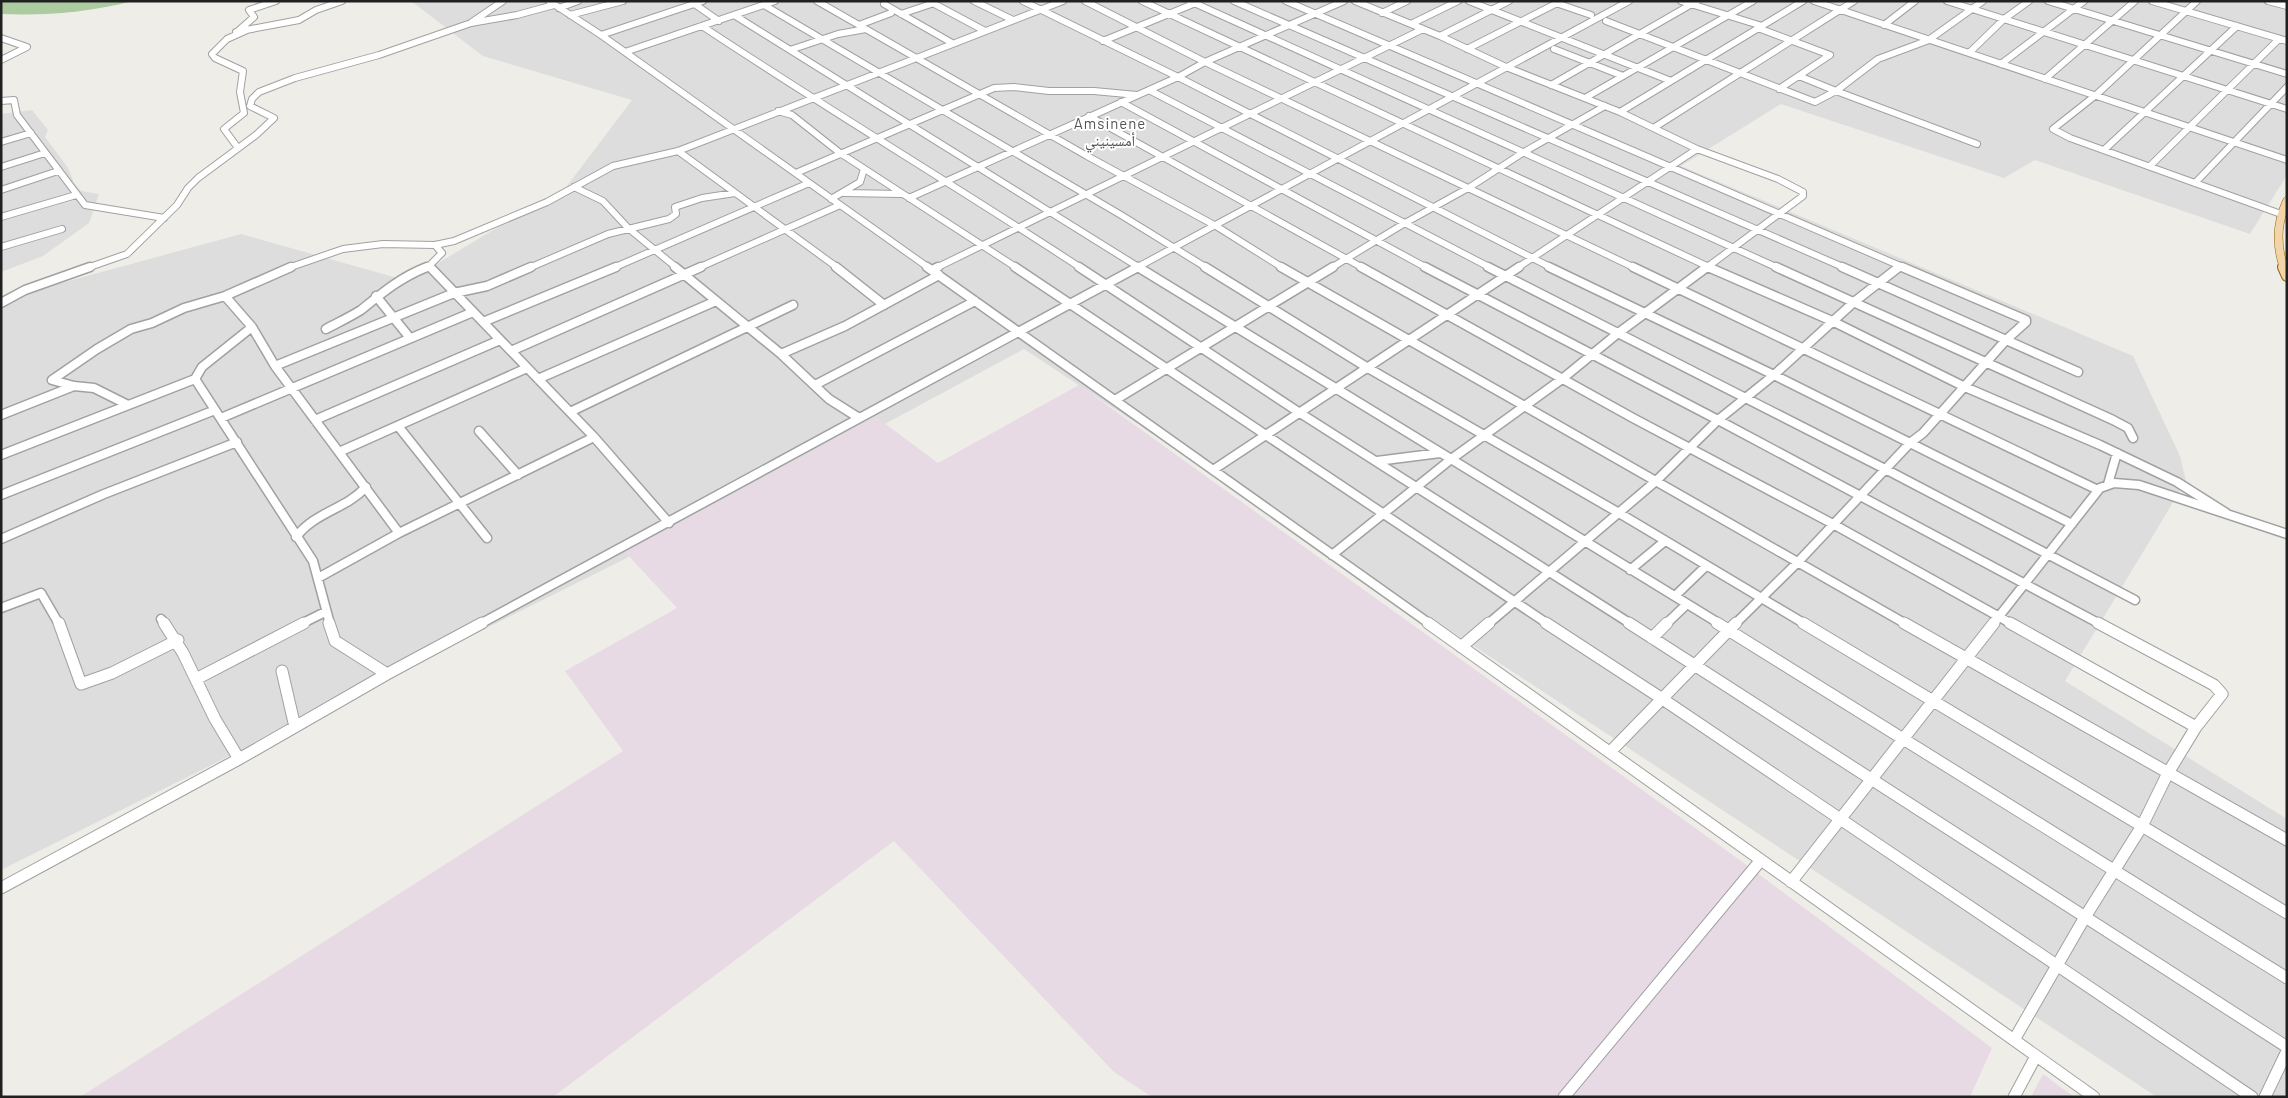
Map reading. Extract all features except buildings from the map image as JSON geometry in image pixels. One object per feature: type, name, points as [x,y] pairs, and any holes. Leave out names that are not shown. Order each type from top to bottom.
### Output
[{"type":"main road","points":[[2287,202],[2278,226],[2278,251],[2287,276]]},
{"type":"street","points":[[238,148],[224,130],[244,113],[239,93],[243,71],[215,58],[212,54],[217,46],[254,17],[249,10],[276,1]]},
{"type":"street","points":[[236,32],[299,20],[316,10],[342,1]]},
{"type":"street","points":[[471,23],[503,1]]},
{"type":"street","points":[[1,303],[25,290],[127,254],[177,205],[188,188],[198,178],[256,135],[274,118],[250,106],[252,99],[259,92],[295,78],[379,55],[471,23],[517,16],[554,5],[578,1]]},
{"type":"street","points":[[570,15],[622,1]]},
{"type":"street","points":[[601,35],[692,2],[703,1]]},
{"type":"street","points":[[626,52],[775,1]]},
{"type":"street","points":[[818,1],[915,58],[1216,226],[1307,283],[2287,840]]},
{"type":"street","points":[[974,1],[1010,21]]},
{"type":"street","points":[[1023,1],[1178,77],[1533,258],[1774,375],[2072,524]]},
{"type":"street","points":[[128,405],[94,388],[74,386],[52,380],[97,349],[131,329],[152,323],[184,308],[225,296],[307,260],[343,249],[383,244],[435,245],[454,241],[512,218],[613,166],[678,150],[1062,1]]},
{"type":"street","points":[[1085,1],[1138,26],[1205,62],[1470,187],[2098,490]]},
{"type":"street","points":[[1142,1],[1598,213],[1708,267],[1832,321],[1965,387],[2118,453],[2177,482],[2226,513]]},
{"type":"street","points":[[1234,1],[1649,181],[2078,372]]},
{"type":"street","points":[[1286,1],[1674,166],[1781,213],[1876,258],[1900,266],[2023,317],[2026,322],[2006,340],[1940,415],[1910,443],[1861,497],[1661,698],[1610,752]]},
{"type":"street","points":[[909,198],[1150,90],[1205,62],[1344,1]]},
{"type":"street","points":[[1332,555],[1450,460],[1562,379],[1618,334],[1736,248],[1803,196],[1803,192],[1776,178],[1697,149],[1655,127],[1506,67],[1440,36],[1355,1]]},
{"type":"street","points":[[1382,13],[1407,1]]},
{"type":"street","points":[[1411,24],[1458,1]]},
{"type":"street","points":[[1469,1],[1490,11],[1670,81]]},
{"type":"street","points":[[1440,36],[1509,1]]},
{"type":"street","points":[[1,888],[239,759],[387,674],[669,523],[859,418],[1216,226],[1403,122],[1629,1]]},
{"type":"street","points":[[1681,1],[1760,27],[1830,55],[1779,88]]},
{"type":"street","points":[[1551,85],[1698,1]]},
{"type":"street","points":[[1585,98],[1753,1]]},
{"type":"street","points":[[1620,112],[1803,1]]},
{"type":"street","points":[[1814,1],[2287,160]]},
{"type":"street","points":[[1655,127],[1854,1]]},
{"type":"street","points":[[1884,24],[1915,1]]},
{"type":"street","points":[[1947,1],[2287,109]]},
{"type":"street","points":[[1606,21],[1815,102],[1836,91],[1878,59],[1929,40],[1983,1]]},
{"type":"street","points":[[1969,53],[2004,19],[2029,1]]},
{"type":"street","points":[[2048,1],[2287,74]]},
{"type":"street","points":[[2001,64],[2084,1]]},
{"type":"street","points":[[2045,79],[2082,44],[2135,1]]},
{"type":"street","points":[[2152,1],[2287,41]]},
{"type":"street","points":[[2197,1],[2096,95],[2054,129],[2058,133],[2281,214]]},
{"type":"street","points":[[2268,1],[2287,6]]},
{"type":"street","points":[[692,2],[719,21]]},
{"type":"street","points":[[901,14],[932,2],[985,31]]},
{"type":"street","points":[[1104,41],[1195,2],[2128,428],[2133,438]]},
{"type":"street","points":[[1467,49],[1557,2],[1591,15]]},
{"type":"street","points":[[884,4],[952,43]]},
{"type":"street","points":[[554,5],[626,52],[2094,1097]]},
{"type":"street","points":[[764,5],[1174,248],[1368,368],[1619,513],[2287,913]]},
{"type":"street","points":[[860,25],[891,13]]},
{"type":"street","points":[[734,15],[845,86],[979,166],[1450,460],[1675,596],[1904,738],[2287,978]]},
{"type":"street","points":[[702,26],[812,99],[1020,228],[1300,413],[1872,778],[2287,1047]]},
{"type":"street","points":[[2104,150],[2237,26]]},
{"type":"street","points":[[790,50],[838,34],[866,29]]},
{"type":"street","points":[[781,354],[845,326],[984,246],[1423,29]]},
{"type":"street","points":[[1,38],[25,45],[27,48],[1,60]]},
{"type":"street","points":[[2150,166],[2279,39]]},
{"type":"street","points":[[1554,49],[1623,76]]},
{"type":"street","points":[[1799,76],[1977,144]]},
{"type":"street","points":[[796,174],[840,153],[994,88],[1014,87],[1049,91],[1094,91],[1137,95]]},
{"type":"street","points":[[2195,183],[2287,87]]},
{"type":"street","points":[[1150,90],[2135,600]]},
{"type":"street","points":[[1,101],[14,100],[17,116],[85,205],[122,209],[164,218]]},
{"type":"street","points":[[1121,102],[1477,295],[1718,420],[2214,685],[2222,694],[2196,726],[2168,773],[2142,826],[2014,1040]]},
{"type":"street","points":[[1115,400],[1405,223],[1470,187],[1524,152],[1605,106]]},
{"type":"street","points":[[778,111],[792,115],[840,153],[984,246],[1069,305],[1512,601],[1661,698],[2058,968],[2252,1097]]},
{"type":"street","points":[[1089,116],[1689,449],[1833,524],[1998,618],[2196,726]]},
{"type":"street","points":[[1,142],[31,134]]},
{"type":"street","points":[[1212,470],[1337,389],[1623,196],[1674,166],[1697,149]]},
{"type":"street","points":[[678,150],[870,292],[884,305]]},
{"type":"street","points":[[1,167],[45,152]]},
{"type":"street","points":[[831,199],[860,182],[864,169]]},
{"type":"street","points":[[1,190],[58,171]]},
{"type":"street","points":[[483,322],[657,250],[809,183]]},
{"type":"street","points":[[574,187],[603,201],[628,228],[781,354],[803,377],[815,384],[829,399],[859,418]]},
{"type":"street","points":[[275,366],[454,293],[487,286],[608,234],[669,219],[676,214],[675,207],[702,198],[735,193]]},
{"type":"street","points":[[844,193],[902,194]]},
{"type":"street","points":[[1,217],[76,195]]},
{"type":"street","points":[[511,351],[840,205]]},
{"type":"street","points":[[1,247],[62,228]]},
{"type":"street","points":[[326,329],[360,310],[376,296],[409,274],[429,266],[442,253],[435,245]]},
{"type":"street","points":[[429,266],[570,412],[669,523]]},
{"type":"street","points":[[1461,647],[1512,601],[1656,481],[1718,420],[1804,349],[1832,321],[1877,282],[1900,266]]},
{"type":"street","points":[[225,296],[252,327],[275,366],[399,534]]},
{"type":"street","points":[[376,296],[410,338]]},
{"type":"street","points":[[538,379],[716,301]]},
{"type":"street","points":[[815,384],[976,301]]},
{"type":"street","points":[[570,412],[746,326],[794,305]]},
{"type":"street","points":[[221,418],[473,312]]},
{"type":"street","points":[[1,455],[195,379],[202,367],[252,327]]},
{"type":"street","points":[[315,420],[500,340]]},
{"type":"street","points":[[339,452],[527,368]]},
{"type":"street","points":[[195,379],[313,561],[325,612],[335,641],[387,674]]},
{"type":"street","points":[[1,415],[74,386]]},
{"type":"street","points":[[1,495],[216,410]]},
{"type":"street","points":[[398,426],[487,538]]},
{"type":"street","points":[[479,431],[518,475]]},
{"type":"street","points":[[318,578],[399,534],[594,438]]},
{"type":"street","points":[[1,539],[104,494],[237,442]]},
{"type":"street","points":[[1377,461],[1440,453]]},
{"type":"street","points":[[2108,484],[2118,453]]},
{"type":"street","points":[[1792,882],[2098,490],[2108,484],[2139,485],[2287,534]]},
{"type":"street","points":[[296,536],[311,519],[354,498],[366,487]]},
{"type":"street","points":[[1630,570],[1665,541]]},
{"type":"street","points":[[1675,596],[1706,566]]},
{"type":"street","points":[[1,608],[41,593],[58,621],[81,684],[91,683],[178,640]]},
{"type":"street","points":[[1652,638],[1687,604]]},
{"type":"street","points":[[198,678],[325,612]]},
{"type":"street","points":[[161,619],[178,640],[198,678],[213,714],[239,759]]},
{"type":"street","points":[[282,671],[295,727]]},
{"type":"street","points":[[1564,1097],[1761,860]]},
{"type":"street","points":[[2265,1097],[2287,1051]]},
{"type":"street","points":[[2014,1097],[2036,1056]]},
{"type":"shaded area","points":[[411,1],[2287,1],[2287,175],[2250,234],[2035,160],[2004,178],[1781,104],[1681,166],[2133,356],[2180,456],[2186,481],[2065,681],[2287,819],[2287,1097],[2157,1097],[1024,349],[757,493],[1,870],[1,309],[32,291],[241,234],[408,281],[567,186],[632,100],[483,56]]},
{"type":"shaded area","points":[[32,110],[48,130],[45,137],[68,168],[74,183],[81,191],[99,194],[89,223],[43,256],[1,272],[1,114]]},
{"type":"shaded area","points":[[1079,385],[1737,858],[1992,1048],[1970,1097],[1152,1097],[1114,1072],[894,841],[553,1097],[80,1097],[623,751],[565,671],[677,608],[625,552],[876,417],[938,463]]},
{"type":"shaded area","points":[[2043,1074],[2074,1097],[2031,1097]]},
{"type":"green space","points":[[1,1],[133,1],[51,14],[1,14]]},
{"type":"district","name":"Amsinene أمسينيني","points":[[1110,132]]}]
